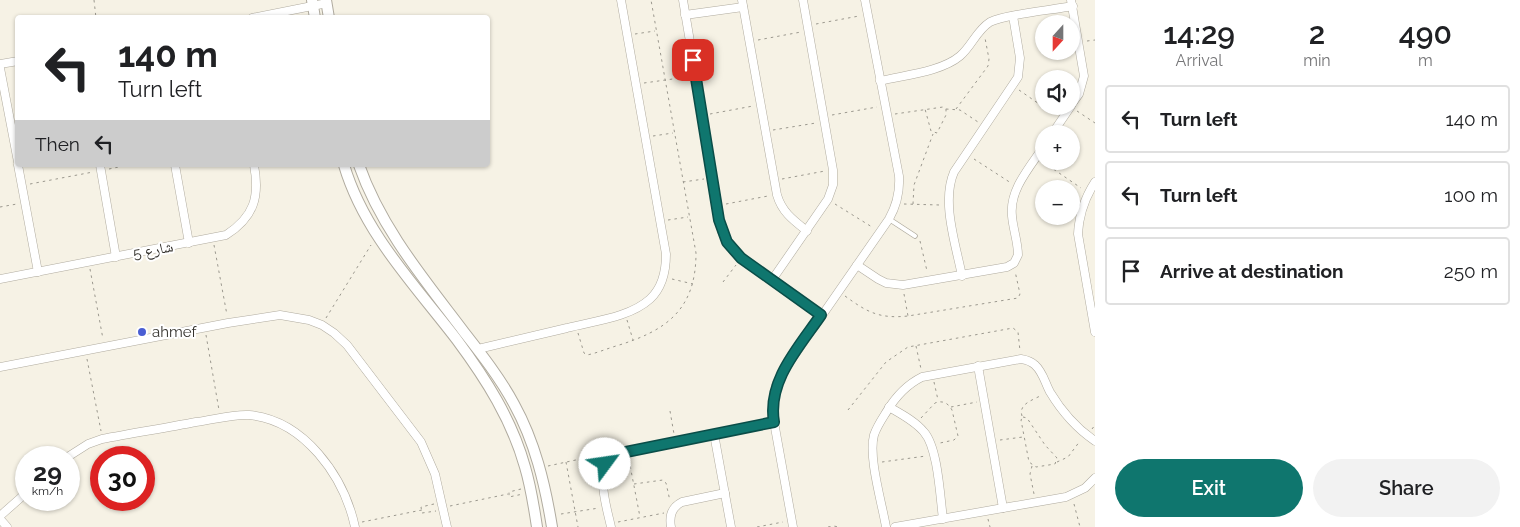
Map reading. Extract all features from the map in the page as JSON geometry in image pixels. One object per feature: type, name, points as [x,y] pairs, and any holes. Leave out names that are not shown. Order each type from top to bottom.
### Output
[{"type":"street","points":[[478,349],[624,313],[639,307],[649,300],[658,290],[664,278],[666,254],[621,0]]},
{"type":"street","points":[[683,0],[722,232],[733,250],[741,258],[821,315]]},
{"type":"street","points":[[772,280],[828,199],[834,185],[804,0]]},
{"type":"street","points":[[792,524],[772,411],[776,385],[788,363],[889,220],[899,195],[899,176],[865,0]]},
{"type":"street","points":[[264,15],[312,3],[326,2],[328,15]]},
{"type":"street","points":[[880,81],[932,69],[952,62],[964,52],[983,27],[1000,18],[1072,3]]},
{"type":"street","points":[[685,15],[743,4],[776,195],[783,211],[806,231]]},
{"type":"street","points":[[962,276],[948,205],[948,190],[954,172],[1018,78],[1021,64],[1013,16]]},
{"type":"street","points":[[1080,50],[1084,76],[1080,88]]},
{"type":"street","points":[[15,62],[0,66],[15,148]]},
{"type":"street","points":[[1058,125],[1065,115]]},
{"type":"street","points":[[857,266],[886,283],[903,285],[1007,268],[1014,263],[1018,250],[1012,208],[1018,187],[1035,160]]},
{"type":"street","points":[[19,167],[38,272]]},
{"type":"street","points":[[175,167],[189,243]]},
{"type":"street","name":"شارع 5","points":[[0,279],[226,235],[237,228],[246,218],[252,207],[257,181],[254,167]]},
{"type":"street","points":[[345,167],[360,206],[377,236],[458,341],[486,383],[509,423],[518,444],[531,490],[537,527]]},
{"type":"street","points":[[360,167],[373,200],[391,232],[497,375],[514,404],[529,435],[539,468],[552,527]]},
{"type":"street","points":[[100,168],[116,257]]},
{"type":"street","points":[[1095,182],[1088,192],[1080,212],[1078,234],[1095,332]]},
{"type":"street","points":[[0,367],[228,323],[280,315],[309,320],[322,325],[347,345],[421,442],[435,474],[447,527]]},
{"type":"street","points":[[886,527],[872,453],[874,436],[889,407],[902,390],[922,377],[1021,359],[1027,360],[1038,366],[1049,390],[1067,417],[1095,441]]},
{"type":"street","points":[[978,366],[1003,508]]},
{"type":"street","points":[[889,407],[916,424],[932,444],[943,519]]},
{"type":"street","points":[[80,449],[102,439],[220,418],[247,415],[262,417],[299,436],[321,457],[339,483],[354,525]]},
{"type":"street","points":[[611,525],[603,478],[605,464],[616,454],[774,422]]},
{"type":"street","points":[[714,434],[731,527]]},
{"type":"street","points":[[896,527],[1072,495],[1085,488],[1095,478]]},
{"type":"street","points":[[671,527],[672,512],[682,502],[725,493]]},
{"type":"street","points":[[7,527],[0,518],[15,504]]},
{"type":"lane","points":[[889,220],[915,236]]},
{"type":"path","points":[[94,0],[96,15]]},
{"type":"path","points":[[749,42],[867,15]]},
{"type":"path","points":[[956,109],[988,66],[989,58],[983,27]]},
{"type":"path","points":[[627,35],[656,30]]},
{"type":"path","points":[[1080,43],[1095,40]]},
{"type":"path","points":[[636,85],[695,76]]},
{"type":"path","points":[[1013,86],[1062,119]]},
{"type":"path","points":[[702,115],[760,105]]},
{"type":"path","points":[[765,131],[885,106]]},
{"type":"path","points":[[887,115],[943,107],[946,109],[956,109],[985,127]]},
{"type":"path","points":[[925,109],[930,128],[934,133]]},
{"type":"path","points":[[913,204],[914,185],[934,133],[937,133],[941,128],[946,115],[946,109]]},
{"type":"path","points":[[1080,112],[1095,123]]},
{"type":"path","points":[[645,138],[674,133]]},
{"type":"path","points":[[966,154],[1018,187]]},
{"type":"path","points":[[22,186],[100,168]]},
{"type":"path","points":[[773,180],[833,170]]},
{"type":"path","points":[[1054,170],[1088,192]]},
{"type":"path","points":[[683,182],[712,178]]},
{"type":"path","points":[[717,205],[776,195]]},
{"type":"path","points":[[828,199],[880,232]]},
{"type":"path","points":[[0,207],[25,202]]},
{"type":"path","points":[[896,204],[948,205]]},
{"type":"path","points":[[660,222],[689,217]]},
{"type":"path","points":[[322,325],[377,236]]},
{"type":"path","points":[[915,236],[922,246],[929,282]]},
{"type":"path","points":[[212,238],[228,323]]},
{"type":"path","points":[[724,282],[741,258]]},
{"type":"path","points":[[88,262],[105,347]]},
{"type":"path","points":[[839,291],[866,311],[885,316],[908,316],[1018,298],[1020,294],[1014,263]]},
{"type":"path","points":[[664,278],[693,284]]},
{"type":"path","points":[[903,285],[908,316]]},
{"type":"path","points":[[624,313],[633,341]]},
{"type":"path","points":[[204,328],[220,418]]},
{"type":"path","points":[[848,410],[886,362],[903,349],[916,344],[1016,329],[1021,359]]},
{"type":"path","points":[[916,344],[922,377]]},
{"type":"path","points":[[85,351],[102,439]]},
{"type":"path","points":[[932,374],[938,402]]},
{"type":"path","points":[[1036,502],[1030,474],[1032,466],[1029,462],[1021,413],[1022,406],[1049,390]]},
{"type":"path","points":[[950,407],[984,401]]},
{"type":"path","points":[[916,424],[932,404],[944,402],[950,407],[958,436],[932,444]]},
{"type":"path","points":[[670,411],[676,442]]},
{"type":"path","points":[[1023,418],[1027,418],[1045,445],[1057,458],[1057,462]]},
{"type":"path","points":[[1032,466],[1040,467],[1068,457],[1085,434]]},
{"type":"path","points":[[991,442],[1024,436]]},
{"type":"path","points":[[628,452],[640,517]]},
{"type":"path","points":[[874,463],[934,455]]},
{"type":"path","points":[[539,468],[591,458],[605,464]]},
{"type":"path","points":[[566,462],[578,527]]},
{"type":"path","points":[[611,525],[640,517],[672,512],[665,481],[634,484]]},
{"type":"path","points":[[508,494],[509,498],[531,490]]},
{"type":"path","points":[[422,510],[424,514],[444,507],[508,494],[508,492],[531,490]]},
{"type":"path","points":[[1072,495],[1080,527]]},
{"type":"path","points":[[354,525],[422,510],[422,507],[444,507]]},
{"type":"path","points":[[550,516],[607,507]]},
{"type":"path","points":[[757,527],[792,524]]},
{"type":"path","points":[[828,527],[840,527]]},
{"type":"place","name":"ahmef","points":[[142,332]]},
{"type":"route","points":[[605,464],[616,454],[774,422],[772,411],[776,385],[788,363],[821,315],[741,258],[727,242],[719,220],[693,60]]}]
